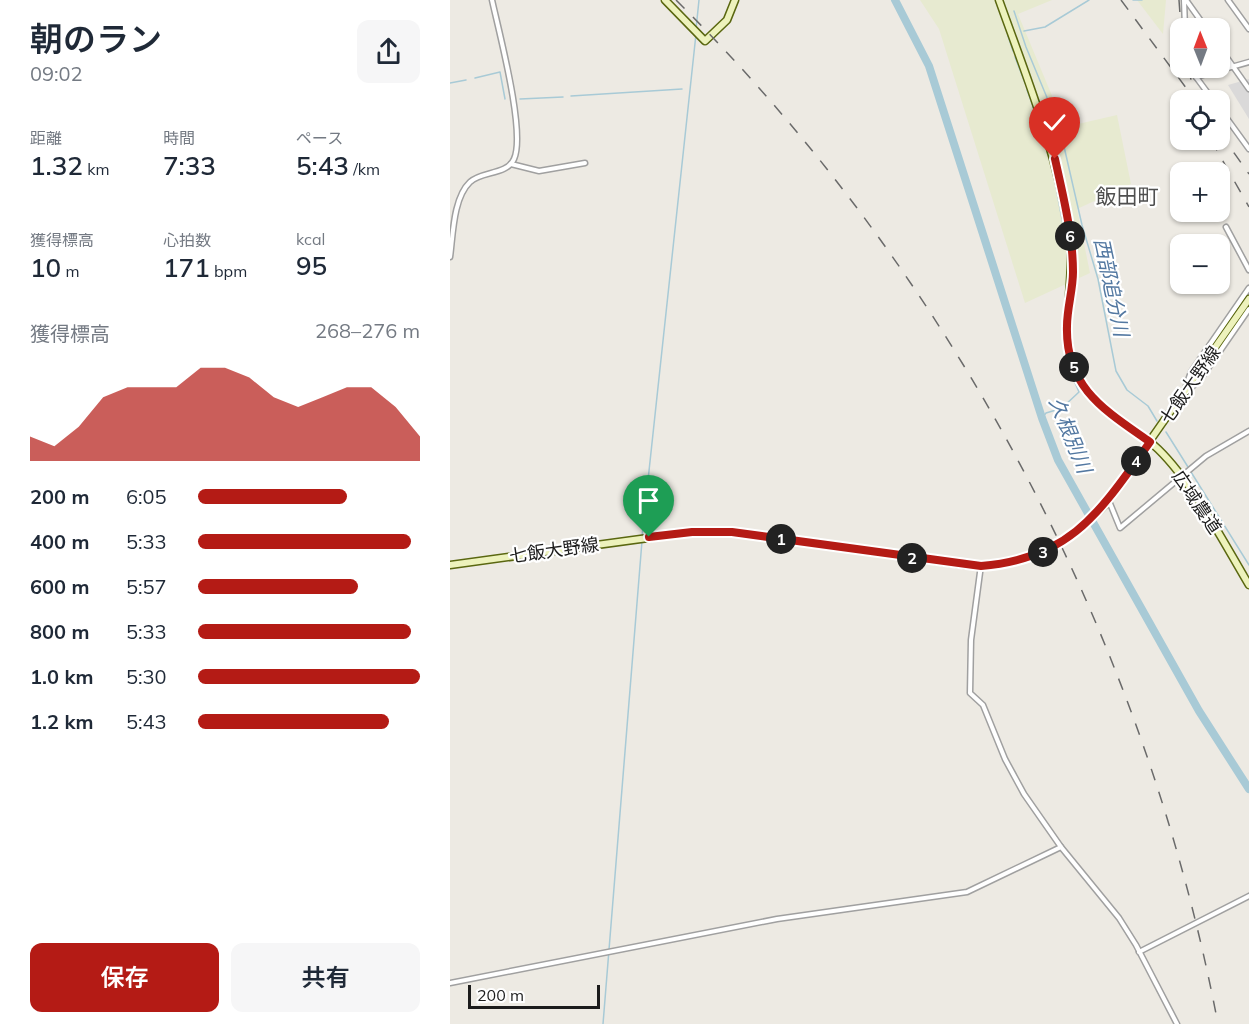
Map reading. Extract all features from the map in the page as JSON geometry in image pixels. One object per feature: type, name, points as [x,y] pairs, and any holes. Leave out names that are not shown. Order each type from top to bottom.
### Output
[{"type":"main road","points":[[665,0],[705,41],[727,20],[735,0]]},
{"type":"main road","name":"広域農道","points":[[999,0],[1046,130],[1060,181],[1072,254],[1072,282],[1067,326],[1073,366],[1085,390],[1098,405],[1150,442],[1181,477],[1249,585]]},
{"type":"main road","name":"七飯大野線","points":[[450,565],[692,532],[732,532],[981,566],[1017,561],[1041,553],[1079,530],[1107,503],[1249,299]]},
{"type":"street","points":[[492,0],[514,111],[516,150],[511,164]]},
{"type":"street","points":[[1185,0],[1185,18]]},
{"type":"street","points":[[1185,0],[1198,18]]},
{"type":"street","points":[[1228,0],[1249,29]]},
{"type":"street","points":[[1230,68],[1249,62]]},
{"type":"street","points":[[1230,63],[1249,89]]},
{"type":"street","points":[[1230,123],[1249,149]]},
{"type":"street","points":[[450,257],[457,211],[468,184],[477,177],[511,164],[539,171],[585,163]]},
{"type":"street","points":[[1226,227],[1249,270]]},
{"type":"street","points":[[1180,398],[1191,372],[1249,288]]},
{"type":"street","points":[[1180,398],[1202,377],[1249,309]]},
{"type":"street","points":[[1107,503],[1120,528],[1227,442],[1249,431]]},
{"type":"street","points":[[981,566],[971,640],[970,693],[985,709],[1011,772],[1060,848],[1107,903],[1139,951],[1176,1024]]},
{"type":"street","points":[[450,983],[777,920],[967,892],[1060,848]]},
{"type":"street","points":[[1139,951],[1249,896]]},
{"type":"shaded area","points":[[1249,79],[1249,119],[1228,85]]},
{"type":"green space","points":[[920,0],[1052,0],[1018,14],[1065,127],[1117,115],[1131,184],[1077,209],[1090,273],[1025,303],[939,29]]},
{"type":"green space","points":[[1137,0],[1166,0],[1163,34]]},
{"type":"waterway","points":[[696,29],[699,0]]},
{"type":"waterway","name":"久根別川","points":[[895,0],[929,66],[1042,418],[1058,460],[1199,711],[1249,789]]},
{"type":"waterway","points":[[1024,31],[1045,27],[1089,0]]},
{"type":"waterway","points":[[1133,0],[1142,0]]},
{"type":"waterway","name":"西部追分川","points":[[1014,11],[1026,47],[1060,129],[1082,225],[1098,279],[1116,371],[1127,390],[1148,406],[1157,421]]},
{"type":"waterway","points":[[642,536],[696,34]]},
{"type":"waterway","points":[[1008,36],[1013,51]]},
{"type":"waterway","points":[[1015,57],[1025,83]]},
{"type":"waterway","points":[[475,78],[500,72],[505,99]]},
{"type":"waterway","points":[[450,83],[466,80]]},
{"type":"waterway","points":[[571,96],[682,89]]},
{"type":"waterway","points":[[1027,90],[1037,117]]},
{"type":"waterway","points":[[520,99],[563,97]]},
{"type":"waterway","points":[[1039,124],[1040,128]]},
{"type":"waterway","points":[[1043,135],[1052,166],[1068,251]]},
{"type":"waterway","points":[[1062,331],[1065,302]]},
{"type":"waterway","points":[[1063,338],[1067,363]]},
{"type":"waterway","points":[[1063,407],[1079,392],[1070,371]]},
{"type":"waterway","points":[[1042,418],[1046,413],[1056,410]]},
{"type":"waterway","name":"西部追分川","points":[[1166,432],[1188,467]]},
{"type":"waterway","name":"西部追分川","points":[[1191,472],[1249,565]]},
{"type":"waterway","points":[[603,1024],[642,541]]},
{"type":"railway","points":[[676,0],[776,107],[868,222],[950,344],[1024,472],[1088,604],[1142,741],[1185,881],[1218,1024]]},
{"type":"railway","points":[[1121,0],[1188,90]]},
{"type":"railway","points":[[1179,0],[1180,18]]},
{"type":"railway","points":[[1191,78],[1194,90]]},
{"type":"railway","points":[[1230,147],[1249,174]]},
{"type":"railway","points":[[1217,150],[1249,207]]},
{"type":"district","name":"飯田町","points":[[1127,196]]},
{"type":"route","points":[[649,537],[692,532],[732,532],[981,566],[1017,561],[1041,553],[1079,530],[1093,518],[1121,484],[1150,442],[1098,405],[1085,390],[1073,366],[1067,341],[1073,272],[1072,254],[1055,159]]}]
